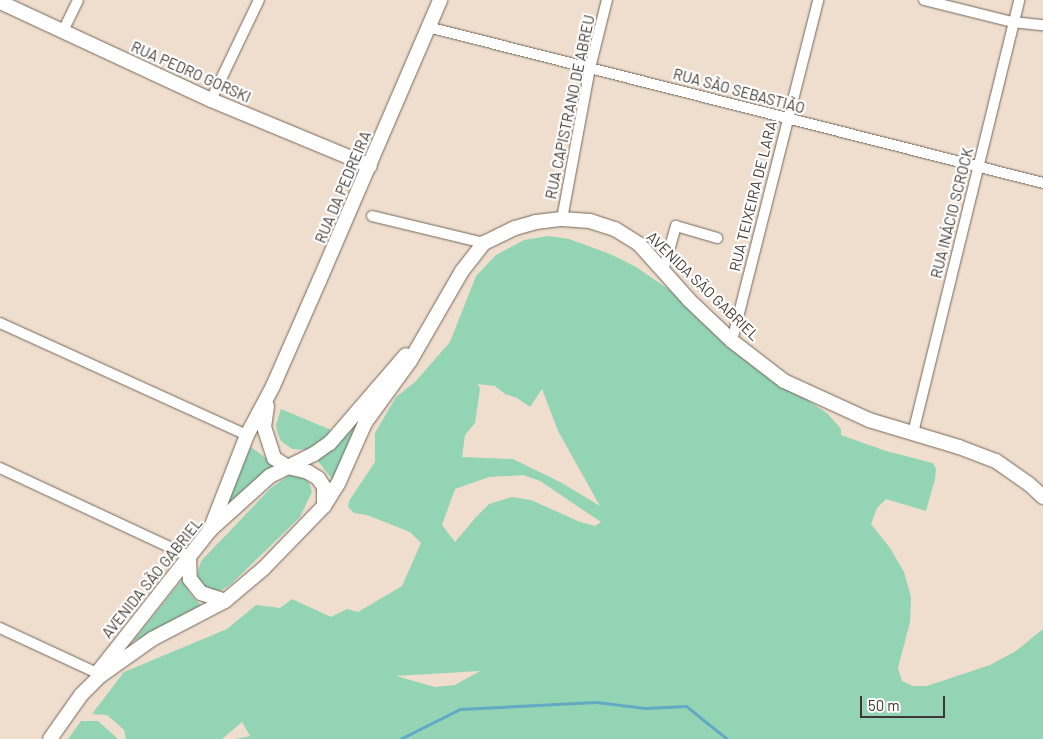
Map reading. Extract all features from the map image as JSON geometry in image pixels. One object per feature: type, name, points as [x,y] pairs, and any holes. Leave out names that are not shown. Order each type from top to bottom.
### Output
[{"type":"main road","name":"RUA DA PEDREIRA","points":[[210,530],[247,435],[273,386],[370,166],[440,0]]},
{"type":"main road","name":"RUA PEDRO GORSKI","points":[[0,2],[211,100],[370,166]]},
{"type":"main road","name":"AVENIDA SÃO GABRIEL","points":[[89,686],[152,638],[225,602],[264,568],[324,506],[338,484],[365,423],[410,361],[445,298],[484,243],[516,228],[536,222],[562,219],[590,221],[615,229],[639,244],[732,341],[784,381],[861,416],[996,461],[1030,484],[1043,497]]},
{"type":"main road","name":"AVENIDA SÃO GABRIEL","points":[[50,739],[58,725],[97,674],[210,530],[270,476],[314,454],[330,443],[394,367],[424,337]]},
{"type":"main road","name":"RUA DA PEDREIRA","points":[[273,386],[265,412],[264,427],[274,458]]},
{"type":"main road","points":[[247,435],[274,458],[288,467],[308,472],[318,478],[324,487],[324,506]]},
{"type":"main road","points":[[189,556],[190,579],[201,593],[225,602]]},
{"type":"street","points":[[63,31],[78,0]]},
{"type":"street","points":[[211,100],[259,0]]},
{"type":"street","name":"RUA CAPISTRANO DE ABREU","points":[[562,219],[590,68],[607,0]]},
{"type":"street","name":"RUA TEIXEIRA DE LARA","points":[[732,341],[818,0]]},
{"type":"street","points":[[924,0],[1012,22],[1043,25]]},
{"type":"street","name":"RUA INÁCIO SCROCK","points":[[913,432],[979,167],[1012,22],[1019,0]]},
{"type":"street","name":"RUA SÃO SEBASTIÃO","points":[[428,27],[1043,183]]},
{"type":"street","points":[[372,216],[484,243]]},
{"type":"street","points":[[663,271],[676,226],[717,238]]},
{"type":"street","points":[[0,323],[247,435]]},
{"type":"street","points":[[0,468],[189,556]]},
{"type":"street","points":[[0,628],[97,674]]},
{"type":"green space","points":[[549,236],[569,239],[610,254],[636,267],[674,293],[793,390],[828,414],[841,429],[841,435],[886,451],[933,463],[936,469],[935,479],[926,511],[886,499],[877,508],[871,524],[890,548],[904,572],[911,597],[910,622],[898,668],[902,681],[913,686],[927,686],[990,665],[1016,651],[1043,629],[1043,739],[235,739],[250,736],[242,722],[222,739],[126,739],[124,730],[107,715],[92,714],[124,672],[227,629],[256,605],[280,608],[292,599],[331,617],[347,609],[358,612],[402,586],[421,543],[410,532],[367,515],[354,513],[348,507],[349,501],[375,462],[375,433],[396,397],[415,382],[450,342],[476,276],[496,255],[524,240]],"holes":[[[478,384],[495,386],[505,394],[517,398],[530,407],[542,389],[558,431],[600,506],[562,483],[513,459],[462,457],[465,435],[475,423],[480,389]],[[523,475],[540,481],[601,522],[595,526],[580,522],[531,500],[512,497],[489,504],[455,542],[442,525],[455,489],[489,477]],[[480,671],[455,685],[435,687],[396,676]]]},
{"type":"green space","points":[[281,409],[331,430],[317,446],[308,450],[292,449],[281,441],[277,431],[276,425]]},
{"type":"green space","points":[[367,412],[335,483],[317,460]]},
{"type":"green space","points":[[251,447],[274,464],[220,513]]},
{"type":"green space","points":[[294,474],[302,476],[309,483],[312,492],[300,517],[230,585],[220,591],[209,589],[201,584],[197,576],[201,561],[271,488]]},
{"type":"green space","points":[[182,580],[191,595],[203,607],[132,642]]},
{"type":"green space","points":[[81,721],[98,721],[118,739],[68,739]]},
{"type":"waterway","points":[[400,739],[460,709],[596,702],[645,708],[686,706],[727,739]]}]
